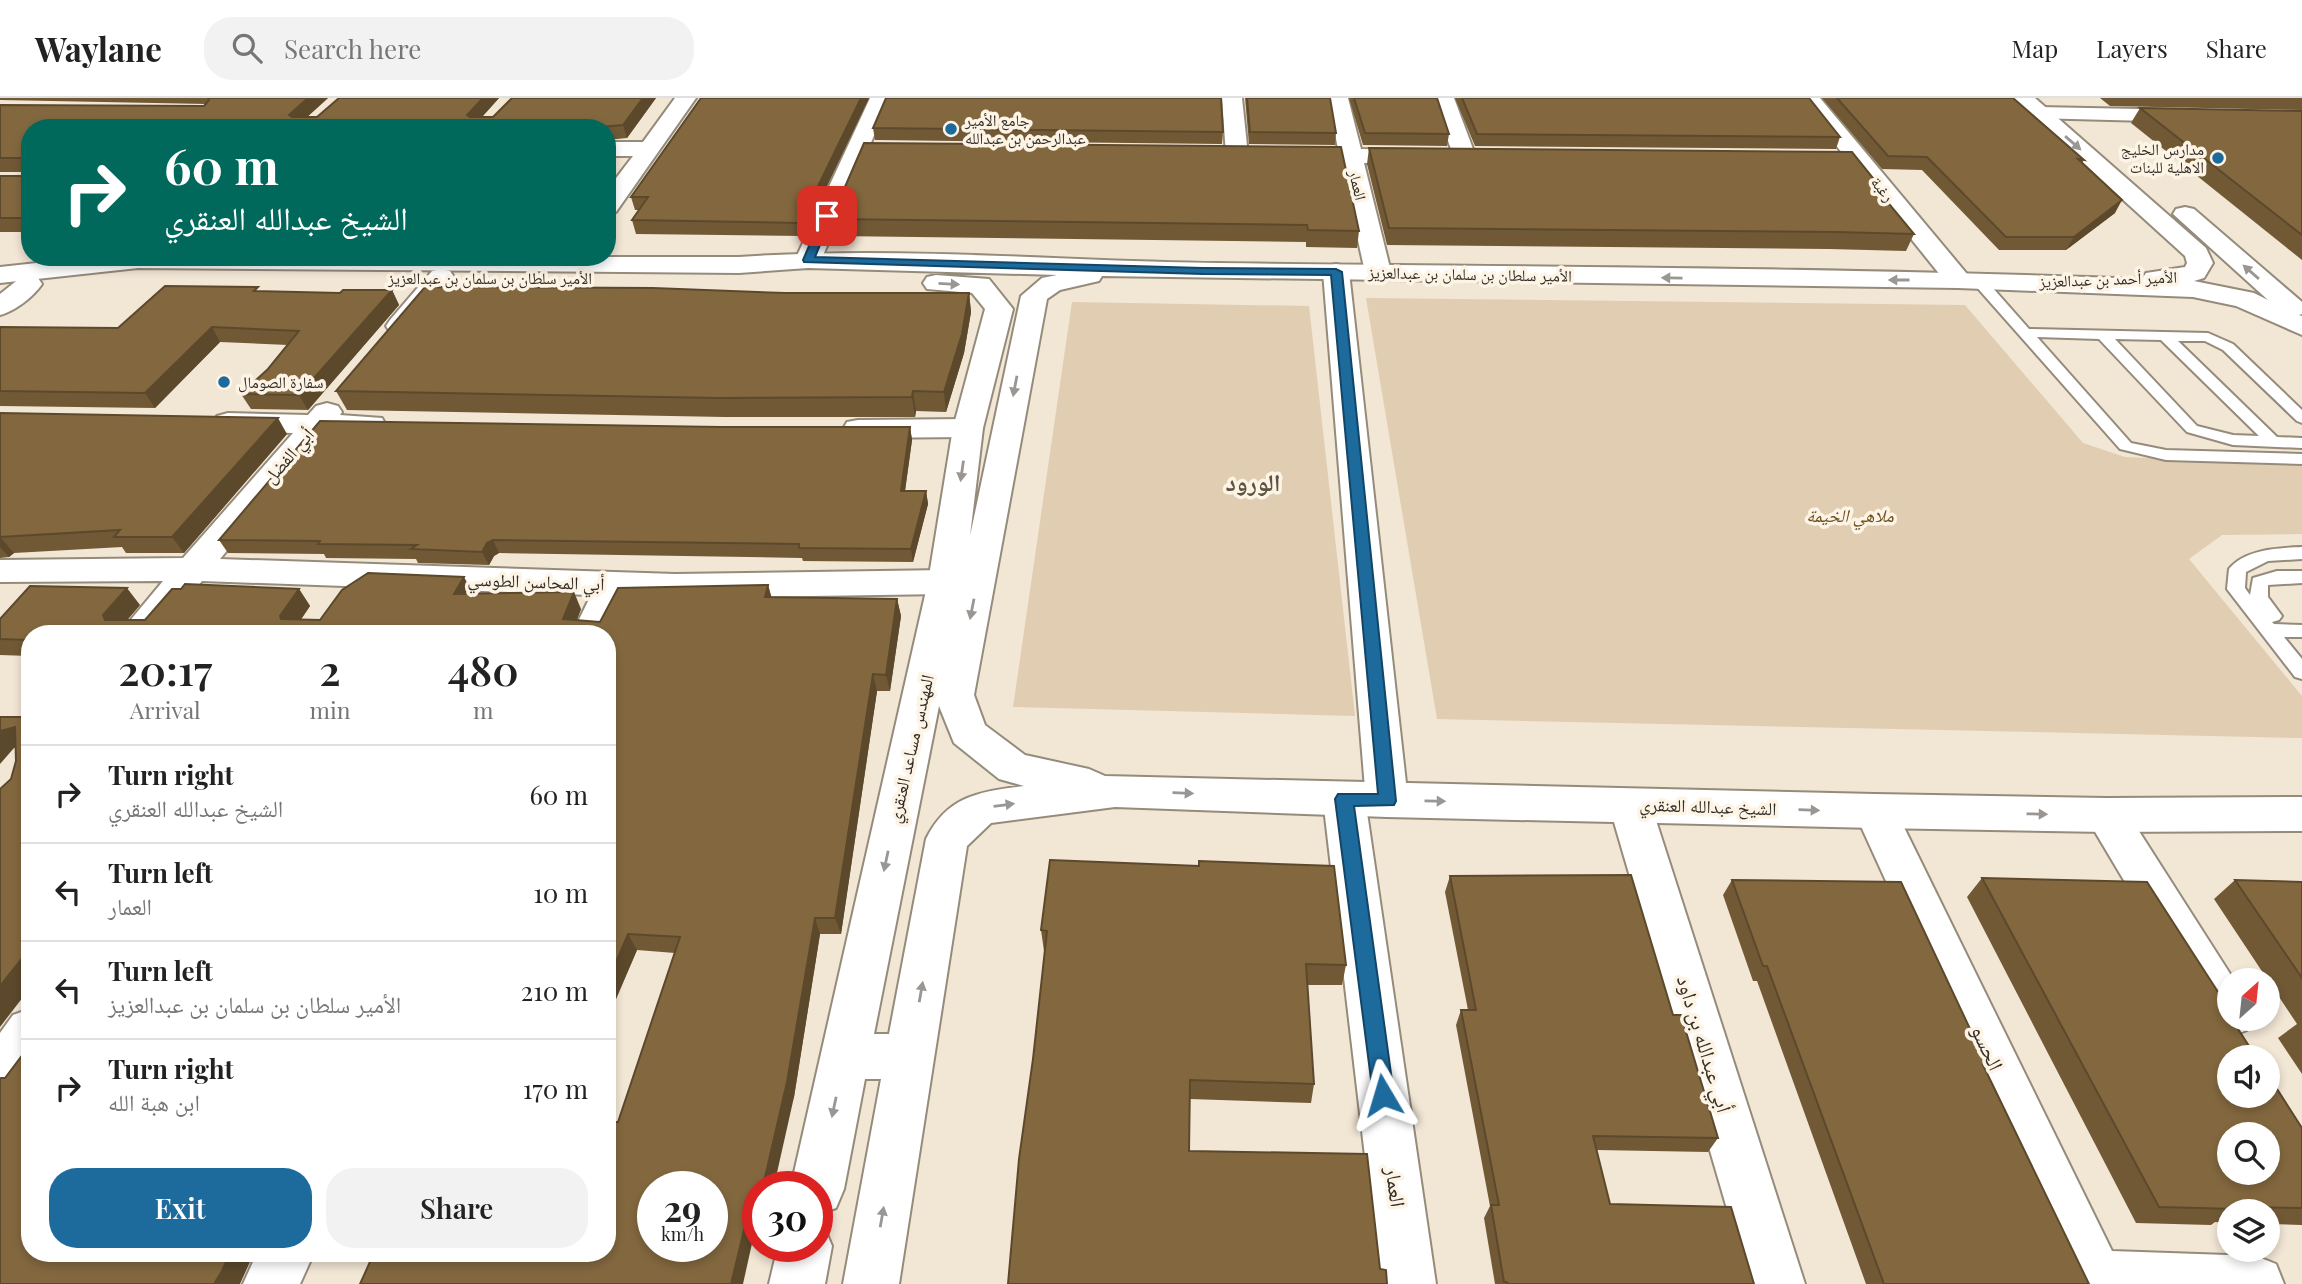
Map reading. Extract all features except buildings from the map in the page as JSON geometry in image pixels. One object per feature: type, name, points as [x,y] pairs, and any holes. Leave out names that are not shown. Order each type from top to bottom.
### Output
[{"type":"street","points":[[616,195],[687,98]]},
{"type":"street","points":[[808,260],[880,98]]},
{"type":"street","points":[[1232,98],[1237,155]]},
{"type":"street","name":"العمار","points":[[1338,98],[1378,272]]},
{"type":"street","points":[[1443,98],[1465,158]]},
{"type":"street","name":"رغبة","points":[[1809,98],[1858,159],[1969,281]]},
{"type":"street","points":[[2046,106],[2207,116]]},
{"type":"street","points":[[2046,106],[2302,317]]},
{"type":"street","name":"الأمير أحمد بن عبدالعزيز","points":[[2016,282],[2177,278],[2195,272],[2200,263],[2197,253],[2046,106]]},
{"type":"street","points":[[616,149],[649,149]]},
{"type":"street","points":[[857,150],[884,151]]},
{"type":"street","points":[[1210,155],[1492,158]]},
{"type":"street","points":[[1831,159],[1858,159]]},
{"type":"street","name":"الأمير سلطان بن سلمان بن عبدالعزيز","points":[[740,272],[808,260],[1203,271],[2016,282]]},
{"type":"street","name":"الأمير سلطان بن سلمان بن عبدالعزيز","points":[[616,265],[684,272]]},
{"type":"street","name":"الأمير سلطان بن سلمان بن عبدالعزيز","points":[[0,275],[74,266]]},
{"type":"street","points":[[1115,791],[1013,768],[968,733],[955,695],[1034,296],[1051,284],[1138,268]]},
{"type":"street","name":"الأمير سلطان بن سلمان بن عبدالعزيز","points":[[0,289],[29,284],[150,275],[441,277],[740,272],[895,281],[990,297]]},
{"type":"street","name":"العمار","points":[[1336,272],[1366,800],[1408,1284]]},
{"type":"street","points":[[381,349],[441,277]]},
{"type":"street","points":[[2016,282],[2193,289],[2244,299],[2302,327]]},
{"type":"street","points":[[0,307],[29,284]]},
{"type":"street","name":"المهندس مساعد العنقري","points":[[821,1171],[946,582],[990,297]]},
{"type":"street","name":"أبي الفضل","points":[[144,625],[347,388]]},
{"type":"street","points":[[193,421],[398,425]]},
{"type":"street","points":[[833,429],[968,428]]},
{"type":"street","name":"أبي المحاسن الطوسي","points":[[4,575],[191,569],[675,586],[946,582]]},
{"type":"street","points":[[332,605],[352,576]]},
{"type":"street","points":[[594,625],[614,584]]},
{"type":"street","points":[[871,1284],[947,839],[980,808],[1115,791]]},
{"type":"street","name":"الشيخ عبدالله العنقري","points":[[1115,791],[1366,800],[1875,811],[2106,815],[2302,814]]},
{"type":"street","name":"أبي عبدالله بن داود","points":[[1630,805],[1777,1284]]},
{"type":"street","name":"الحسو","points":[[1875,811],[2098,1281]]},
{"type":"street","points":[[2106,815],[2217,995]]},
{"type":"street","points":[[0,1073],[21,1044]]},
{"type":"street","points":[[845,1055],[909,1058]]},
{"type":"street","points":[[271,1284],[282,1262]]},
{"type":"street","points":[[797,1284],[802,1262]]},
{"type":"street","points":[[2098,1281],[2256,1284]]},
{"type":"lane","points":[[1969,281],[2028,333],[2126,446],[2166,454],[2302,459]]},
{"type":"lane","points":[[2028,333],[2207,337],[2220,341],[2302,418]]},
{"type":"lane","points":[[2103,335],[2192,429],[2233,440],[2302,443]]},
{"type":"lane","points":[[2165,336],[2272,441]]},
{"type":"lane","points":[[2285,631],[2236,589],[2238,569],[2265,556],[2302,553]]},
{"type":"lane","points":[[2302,577],[2277,576],[2259,582],[2259,598],[2285,631],[2302,672]]},
{"type":"green space","name":"ملاهي الخيمة","points":[[1366,298],[1965,305],[2083,443],[2125,457],[2302,465],[2302,534],[2222,535],[2189,559],[2302,696],[2302,738],[1437,719]]},
{"type":"green space","points":[[1072,302],[1309,306],[1355,716],[1013,707]]},
{"type":"place","name":"جامع الأمير عبدالرحمن بن عبدالله","points":[[951,129]]},
{"type":"place","name":"مدارس الخليج الاهلية للبنات","points":[[2218,158]]},
{"type":"place","name":"سفارة الصومال","points":[[224,382]]},
{"type":"district","name":"الورود","points":[[1253,483]]},
{"type":"route","points":[[827,216],[808,260],[1336,272],[1387,801],[1344,799],[1383,1095]]}]
